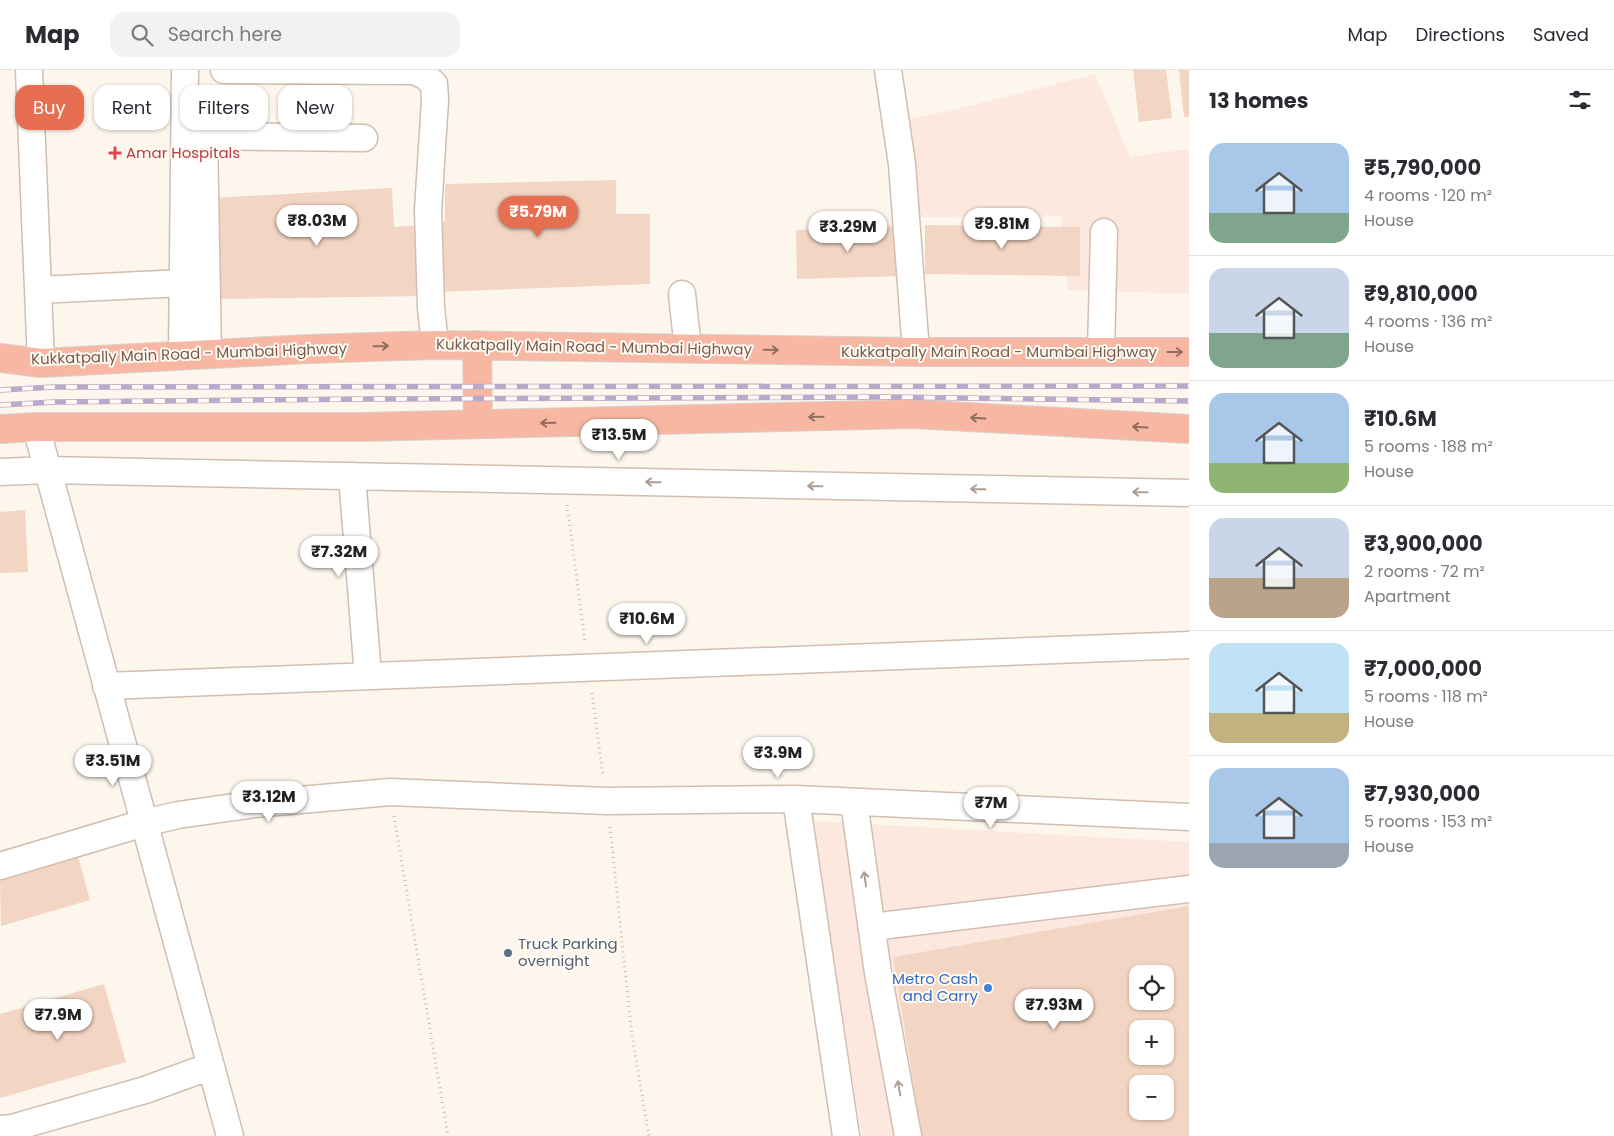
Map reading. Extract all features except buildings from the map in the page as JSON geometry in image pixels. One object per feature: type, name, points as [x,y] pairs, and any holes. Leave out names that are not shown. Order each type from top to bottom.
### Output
[{"type":"highway","name":"Kukkatpally Main Road - Mumbai Highway","points":[[0,358],[41,362],[435,345],[916,352],[1189,352]]},
{"type":"highway","points":[[477,345],[478,424]]},
{"type":"highway","points":[[0,429],[36,427],[362,427],[913,414],[1189,429]]},
{"type":"street","points":[[29,70],[41,362]]},
{"type":"street","points":[[186,70],[183,283],[195,354]]},
{"type":"street","points":[[224,70],[414,70],[434,84],[435,100],[428,210],[431,308],[435,345]]},
{"type":"street","points":[[888,70],[902,164],[916,352]]},
{"type":"street","points":[[195,354],[208,266],[204,136],[364,138]]},
{"type":"street","points":[[1101,352],[1104,232]]},
{"type":"street","points":[[38,290],[183,283]]},
{"type":"street","points":[[682,294],[688,348]]},
{"type":"street","points":[[36,427],[230,1136]]},
{"type":"street","points":[[0,472],[47,470],[1189,494]]},
{"type":"street","points":[[352,476],[368,676]]},
{"type":"street","points":[[106,686],[1189,645]]},
{"type":"street","points":[[0,866],[144,823],[255,804],[390,792],[607,801],[796,799],[1189,818]]},
{"type":"street","points":[[796,799],[846,1136]]},
{"type":"street","points":[[854,802],[872,927],[908,1136]]},
{"type":"street","points":[[872,927],[1189,889]]},
{"type":"street","points":[[0,1129],[12,1128],[145,1090],[211,1066]]},
{"type":"path","points":[[390,792],[448,1136]]},
{"type":"shaded area","points":[[1095,74],[1130,157],[1189,149],[1189,294],[1068,290],[1061,216],[916,217],[906,119],[949,111]]},
{"type":"shaded area","name":"Metro Cash and Carry","points":[[811,821],[1189,842],[1189,1136],[862,1136]]},
{"type":"railway","points":[[0,390],[54,387],[1189,386]]},
{"type":"railway","points":[[0,405],[55,402],[372,399],[887,397],[1189,401]]},
{"type":"place","name":"Amar Hospitals","points":[[115,153]]},
{"type":"place","name":"Truck Parking overnight","points":[[508,953]]},
{"type":"place","name":"Metro Cash and Carry","points":[[988,988]]}]
